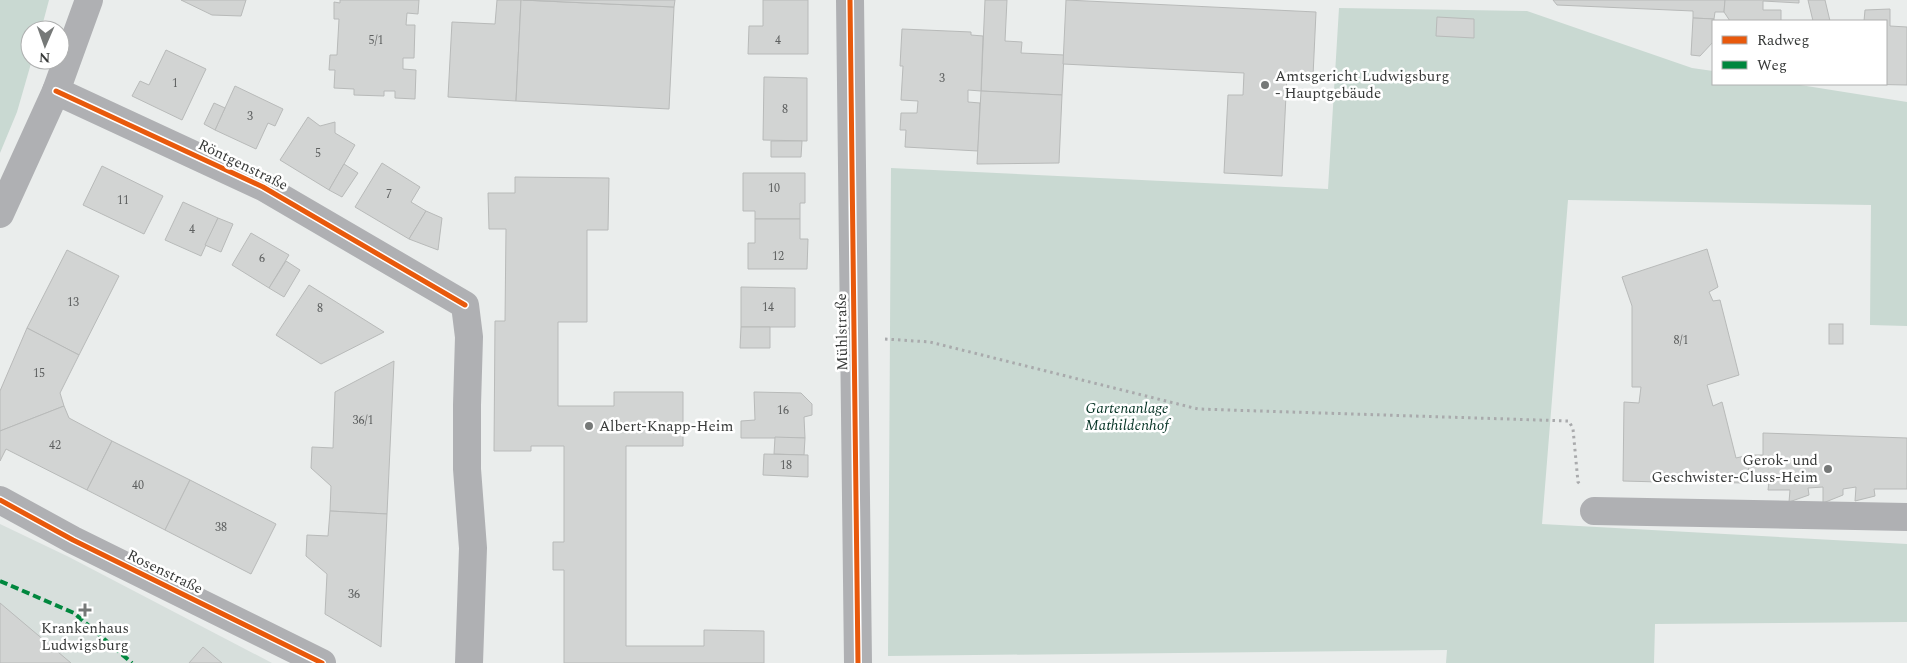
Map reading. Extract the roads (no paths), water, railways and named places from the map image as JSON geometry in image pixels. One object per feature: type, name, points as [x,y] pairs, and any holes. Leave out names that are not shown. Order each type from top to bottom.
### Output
[{"type":"street","points":[[0,214],[56,90],[89,0]]},
{"type":"street","name":"Mühlstraße","points":[[850,0],[858,663]]},
{"type":"street","name":"Röntgenstraße","points":[[56,90],[263,187],[465,305],[468,337],[467,469],[473,548],[469,663]]},
{"type":"street","points":[[1589,499],[1907,517]]},
{"type":"street","name":"Rosenstraße","points":[[0,500],[73,540],[322,663]]},
{"type":"place","name":"Amtsgericht Ludwigsburg - Hauptgebäude","points":[[1265,85]]},
{"type":"place","name":"Albert-Knapp-Heim","points":[[589,426]]},
{"type":"place","name":"Gerok- und Geschwister-Cluss-Heim","points":[[1828,469]]},
{"type":"place","name":"Krankenhaus Ludwigsburg","points":[[85,610]]},
{"type":"park label","name":"Gartenanlage Mathildenhof","points":[[1127,416]]}]
